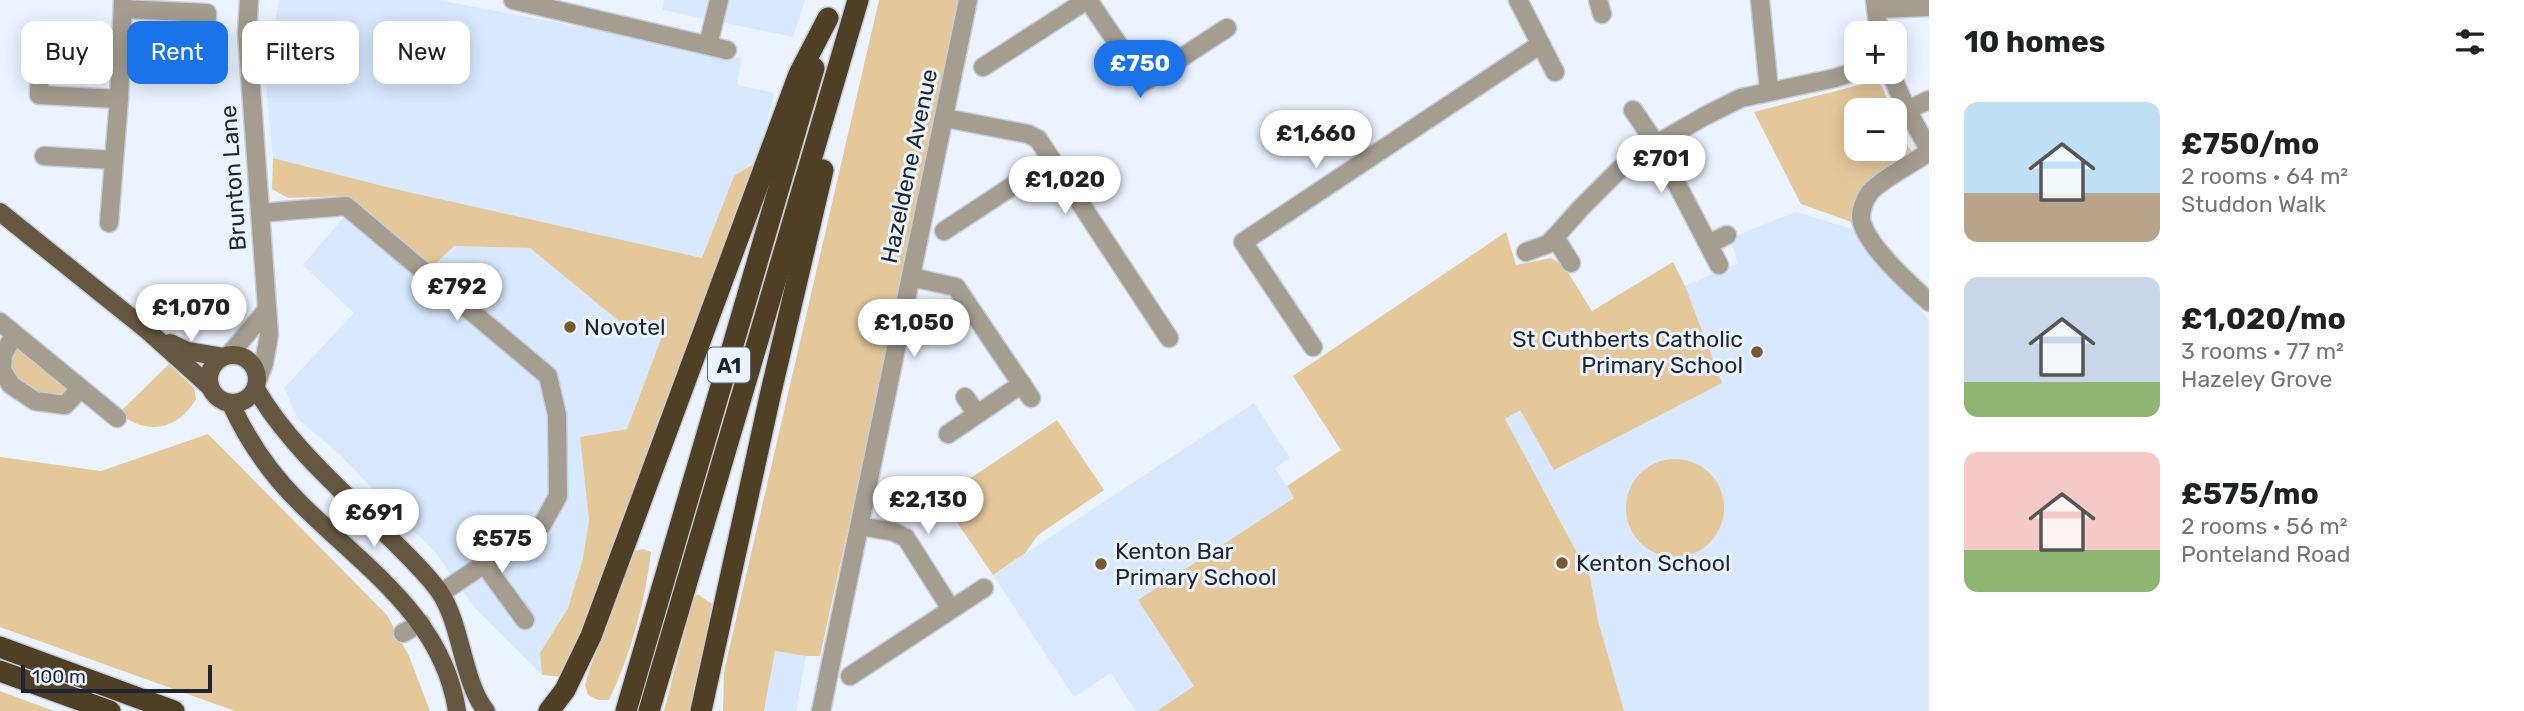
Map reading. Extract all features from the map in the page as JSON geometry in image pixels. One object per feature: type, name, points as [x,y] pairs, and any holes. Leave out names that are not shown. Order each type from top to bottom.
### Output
[{"type":"highway","name":"A1","points":[[649,711],[858,0]]},
{"type":"highway","name":"A1","points":[[550,711],[565,690],[591,636],[799,74],[831,9]]},
{"type":"highway","name":"A1","points":[[626,711],[788,165],[831,9]]},
{"type":"highway","name":"A1","points":[[701,711],[776,371],[846,76],[852,24]]},
{"type":"highway","points":[[0,647],[174,711]]},
{"type":"highway","name":"A1","points":[[710,711],[711,668]]},
{"type":"highway","points":[[0,671],[110,711]]},
{"type":"main road","points":[[4,220],[148,331],[209,386],[221,401],[231,404],[241,402],[251,397],[257,384]]},
{"type":"main road","points":[[148,331],[187,351],[247,358],[255,368],[257,384],[273,417],[295,443],[415,562],[441,593],[478,698],[486,711]]},
{"type":"main road","points":[[209,386],[209,374],[214,364],[226,356]]},
{"type":"main road","points":[[231,404],[243,431],[268,467],[296,500],[375,572],[412,610],[437,650],[452,688],[457,711]]},
{"type":"street","name":"Brunton Lane","points":[[249,0],[247,33],[269,335],[257,384]]},
{"type":"street","points":[[513,0],[727,50]]},
{"type":"street","points":[[708,45],[719,0]]},
{"type":"street","name":"Hazeldene Avenue","points":[[821,711],[968,0]]},
{"type":"street","points":[[983,67],[1087,0],[1144,82],[1227,28]]},
{"type":"street","points":[[1518,0],[1555,72]]},
{"type":"street","points":[[1760,0],[1769,90]]},
{"type":"street","points":[[109,223],[123,5],[207,13],[207,21]]},
{"type":"street","points":[[1875,5],[1929,7]]},
{"type":"street","points":[[1312,347],[1242,242],[1541,44]]},
{"type":"street","points":[[119,99],[38,95],[40,57],[121,61]]},
{"type":"street","points":[[1526,252],[1548,244],[1620,169],[1656,144],[1741,98],[1844,75]]},
{"type":"street","points":[[1929,100],[1907,110],[1929,151],[1871,191],[1861,216],[1865,231],[1875,245],[1929,302]]},
{"type":"street","points":[[1633,110],[1656,144],[1719,265]]},
{"type":"street","points":[[945,118],[1028,134],[1038,139],[1169,338]]},
{"type":"street","points":[[44,156],[113,160]]},
{"type":"street","points":[[944,231],[1052,160]]},
{"type":"street","points":[[260,213],[346,206],[548,376],[557,415],[558,496],[542,525],[441,593]]},
{"type":"street","points":[[1709,244],[1727,235]]},
{"type":"street","points":[[1555,237],[1571,263]]},
{"type":"street","points":[[911,277],[957,287],[1027,391],[977,414],[948,434]]},
{"type":"street","points":[[226,356],[266,311]]},
{"type":"street","points":[[0,322],[117,418]]},
{"type":"street","points":[[14,335],[3,355],[2,370],[11,385],[34,401],[65,405],[80,389]]},
{"type":"street","points":[[965,397],[977,414]]},
{"type":"street","points":[[860,526],[894,532],[906,538],[951,609]]},
{"type":"street","points":[[484,564],[525,620]]},
{"type":"street","points":[[850,676],[984,587]]},
{"type":"street","points":[[403,633],[421,623]]},
{"type":"shaded area","points":[[279,0],[438,0],[742,58],[737,85],[774,93],[758,161],[734,176],[702,258],[391,188],[273,158],[266,84],[359,84],[359,21],[276,21]]},
{"type":"shaded area","points":[[664,0],[805,0],[793,37],[662,10]]},
{"type":"shaded area","points":[[879,0],[962,0],[933,143],[820,656],[775,651],[764,711],[723,711],[724,671]]},
{"type":"shaded area","points":[[1863,84],[1881,84],[1887,98],[1844,98],[1844,161],[1907,161],[1907,145],[1915,156],[1866,188],[1857,224],[1801,204],[1754,112]]},
{"type":"shaded area","points":[[273,158],[391,188],[702,258],[734,176],[758,161],[565,677],[542,675],[540,653],[568,608],[583,558],[589,520],[580,437],[627,429],[665,328],[620,322],[530,248],[454,246],[432,267],[342,196],[288,198],[272,189]]},
{"type":"shaded area","points":[[354,205],[454,246],[530,248],[620,322],[665,327],[627,429],[580,437],[589,520],[583,558],[568,608],[540,653],[542,675],[474,607],[436,553],[338,453],[298,419],[284,388],[354,313],[303,265]]},
{"type":"shaded area","name":"Kenton School","points":[[1796,212],[1859,231],[1929,321],[1929,711],[1136,711],[1111,673],[1074,697],[993,575],[1254,403],[1290,458],[1275,468],[1312,525],[1687,293],[1685,286],[1738,263],[1730,238]]},
{"type":"shaded area","points":[[1506,232],[1516,265],[1551,258],[1564,266],[1592,311],[1673,262],[1685,286],[1722,383],[1554,470],[1520,410],[1505,419],[1590,577],[1598,621],[1624,711],[1157,711],[1194,686],[1138,600],[1294,498],[1287,486],[1341,450],[1293,376]]},
{"type":"shaded area","points":[[19,347],[68,388],[65,398],[34,392],[7,371],[9,351]]},
{"type":"shaded area","points":[[169,364],[194,388],[196,399],[180,418],[171,423],[151,427],[140,425],[119,413]]},
{"type":"shaded area","points":[[1057,420],[1104,490],[1038,535],[1025,553],[993,575],[937,493],[952,483],[956,488]]},
{"type":"shaded area","points":[[208,434],[387,615],[409,656],[430,711],[235,711],[0,627],[0,457],[101,471]]},
{"type":"shaded area","points":[[1675,459],[1694,463],[1710,473],[1720,489],[1724,508],[1720,527],[1710,543],[1694,553],[1675,557],[1656,553],[1640,543],[1630,527],[1626,508],[1630,489],[1640,473],[1656,463]]},
{"type":"shaded area","points":[[643,549],[651,552],[636,628],[609,700],[598,700],[588,695],[585,685],[589,671],[635,551]]},
{"type":"shaded area","points":[[697,594],[712,604],[692,711],[664,711],[693,599]]},
{"type":"shaded area","points":[[775,651],[806,656],[796,711],[764,711]]},
{"type":"shaded area","points":[[0,691],[54,711],[0,711]]},
{"type":"place","name":"Novotel","points":[[570,327]]},
{"type":"place","name":"St Cuthberts Catholic Primary School","points":[[1757,352]]},
{"type":"place","name":"Kenton School","points":[[1562,563]]},
{"type":"place","name":"Kenton Bar Primary School","points":[[1101,564]]}]
